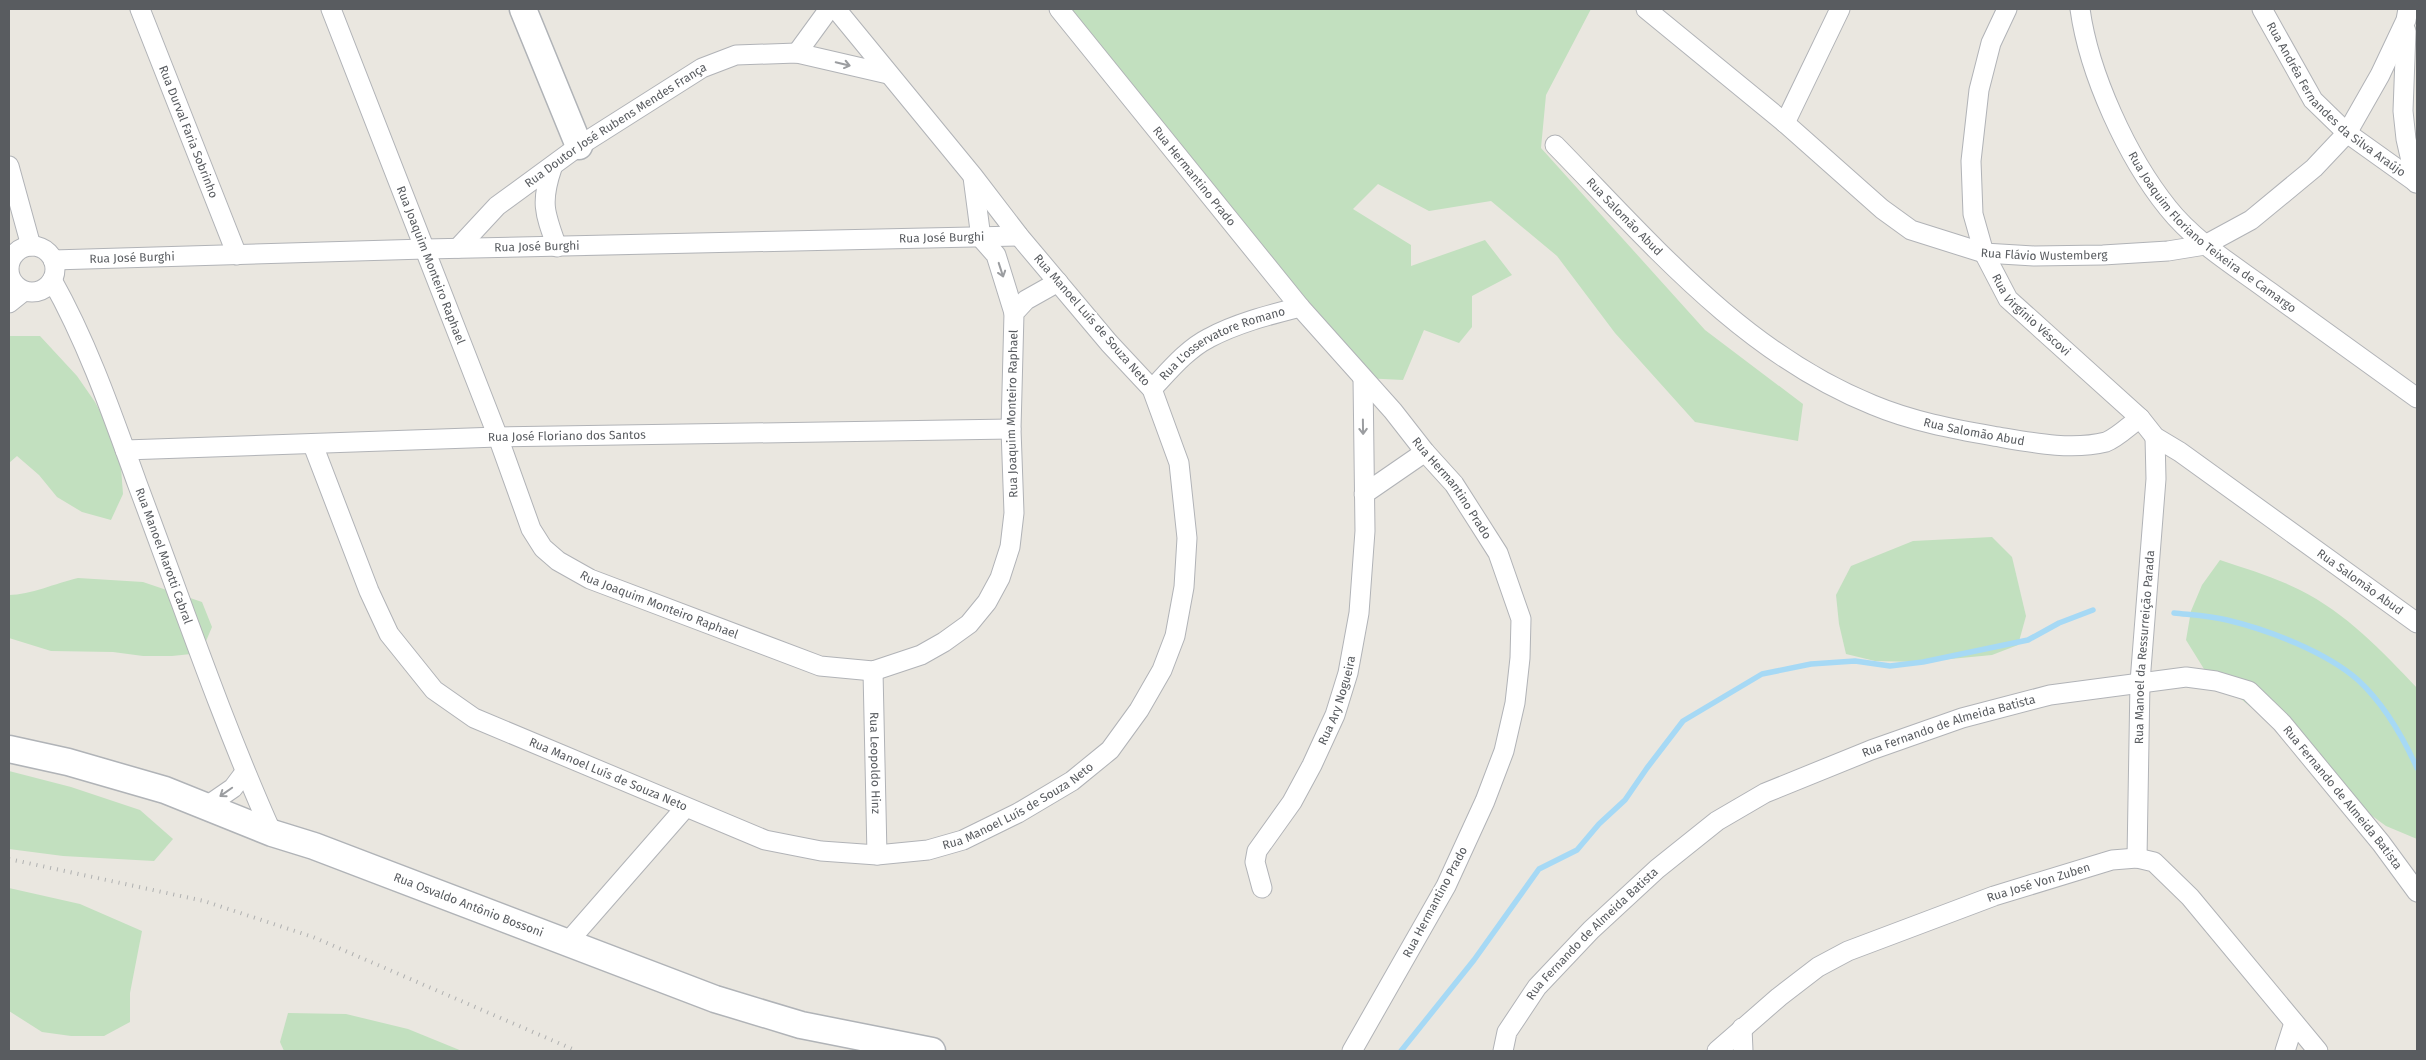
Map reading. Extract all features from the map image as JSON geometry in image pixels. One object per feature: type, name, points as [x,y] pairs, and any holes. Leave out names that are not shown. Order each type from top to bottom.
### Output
[{"type":"street","name":"Rua Durval Faria Sobrinho","points":[[140,9],[237,255]]},
{"type":"street","name":"Rua Joaquim Monteiro Raphael","points":[[331,9],[498,437],[531,529],[543,548],[558,561],[590,578],[820,666],[873,671],[921,656],[970,624],[987,602],[1000,578],[1010,547],[1014,514],[1011,428],[1014,313],[1026,300],[1058,282]]},
{"type":"street","points":[[523,9],[579,146]]},
{"type":"street","points":[[797,53],[829,9]]},
{"type":"street","name":"Rua Manoel Luís de Souza Neto","points":[[313,445],[369,591],[389,634],[434,690],[474,718],[765,840],[821,850],[877,855],[928,850],[963,840],[1018,813],[1072,781],[1110,750],[1144,702],[1162,670],[1175,636],[1184,587],[1187,538],[1179,464],[1152,389],[1109,343],[1019,236],[973,176],[836,9]]},
{"type":"street","name":"Rua Hermantino Prado","points":[[1059,9],[1300,307],[1393,411],[1425,452],[1454,484],[1498,553],[1521,619],[1520,658],[1515,703],[1504,752],[1485,802],[1446,886],[1352,1051]]},
{"type":"street","points":[[1785,123],[1840,9]]},
{"type":"street","name":"Rua Virgínio Véscovi","points":[[2007,9],[1991,43],[1979,90],[1970,161],[1973,214],[1984,252],[2008,299],[2140,418]]},
{"type":"street","name":"Rua Joaquim Floriano Teixeira de Camargo","points":[[2080,9],[2095,72],[2118,125],[2146,177],[2168,209],[2205,245],[2417,398]]},
{"type":"street","name":"Rua Andréa Fernandes da Silva Araújo","points":[[2262,9],[2313,100],[2347,133],[2417,183]]},
{"type":"street","name":"Rua Flávio Wustemberg","points":[[1656,12],[1882,209],[1911,230],[1984,252],[2034,256],[2103,255],[2168,251],[2205,245],[2251,220],[2314,168],[2347,133],[2380,75],[2407,14]]},
{"type":"street","points":[[2407,14],[2403,111],[2406,139],[2417,183]]},
{"type":"street","name":"Rua Doutor José Rubens Mendes França","points":[[458,248],[497,206],[552,168],[579,146],[702,68],[736,55],[797,53],[888,74]]},
{"type":"street","name":"Rua Salomão Abud","points":[[1555,144],[1702,295],[1801,370],[1873,406],[1951,428],[2029,442],[2072,446],[2107,441],[2140,418],[2155,437],[2180,452],[2417,623]]},
{"type":"street","points":[[9,166],[31,246]]},
{"type":"street","points":[[552,168],[545,188],[544,212],[557,247]]},
{"type":"street","points":[[973,176],[981,238],[996,255],[1014,313]]},
{"type":"street","name":"Rua José Burghi","points":[[53,260],[425,248],[557,247],[1019,236]]},
{"type":"street","points":[[31,246],[45,250],[53,260],[55,271],[52,280],[40,290],[24,291],[17,287],[9,274],[12,258],[24,248],[31,246]]},
{"type":"street","name":"Rua Manoel Marotti Cabral","points":[[52,280],[73,317],[125,450],[244,772],[272,833]]},
{"type":"street","points":[[9,303],[24,291]]},
{"type":"street","name":"Rua L'osservatore Romano","points":[[1152,389],[1175,364],[1207,338],[1247,321],[1300,307]]},
{"type":"street","name":"Rua Ary Nogueira","points":[[1262,888],[1255,862],[1257,852],[1292,802],[1312,765],[1335,715],[1348,673],[1359,613],[1365,531],[1363,378]]},
{"type":"street","name":"Rua José Floriano dos Santos","points":[[125,450],[313,445],[498,437],[1011,428]]},
{"type":"street","name":"Rua Manoel da Ressurreição Parada","points":[[2137,858],[2140,682],[2156,480],[2155,437]]},
{"type":"street","points":[[1364,494],[1425,452]]},
{"type":"street","name":"Rua Leopoldo Hinz","points":[[873,671],[877,855]]},
{"type":"street","name":"Rua Fernando de Almeida Batista","points":[[1503,1051],[1507,1032],[1537,987],[1591,930],[1657,869],[1717,821],[1765,793],[1871,750],[1962,718],[2050,695],[2186,677],[2216,681],[2249,691],[2282,723],[2381,843],[2417,892]]},
{"type":"street","name":"Rua Osvaldo Antônio Bossoni","points":[[9,748],[68,762],[165,790],[204,808],[314,846],[715,999],[801,1025],[932,1051]]},
{"type":"street","points":[[204,808],[233,788],[244,772]]},
{"type":"street","points":[[567,943],[685,808]]},
{"type":"street","name":"Rua José Von Zuben","points":[[1717,1051],[1742,1028],[1818,967],[1848,951],[1994,896],[2112,860],[2137,858],[2154,862],[2190,897],[2318,1051]]},
{"type":"street","points":[[2285,1051],[2294,1023]]},
{"type":"street","points":[[1742,1028],[1743,1051]]},
{"type":"green space","points":[[1059,9],[1591,9],[1546,95],[1541,148],[1705,330],[1803,404],[1798,441],[1695,422],[1615,333],[1557,256],[1491,201],[1429,211],[1378,184],[1353,209],[1411,245],[1411,266],[1485,240],[1512,275],[1472,296],[1472,327],[1459,343],[1424,330],[1403,380],[1363,378]]},
{"type":"green space","points":[[9,336],[40,336],[77,376],[95,402],[120,454],[123,494],[111,520],[82,512],[57,497],[39,475],[17,456],[9,463]]},
{"type":"green space","points":[[1992,537],[2012,557],[2026,616],[2018,645],[1992,655],[1919,662],[1875,661],[1846,654],[1839,624],[1836,595],[1851,566],[1913,541]]},
{"type":"green space","points":[[2220,560],[2280,581],[2317,599],[2363,634],[2417,688],[2417,839],[2386,826],[2360,807],[2273,725],[2204,669],[2186,640],[2191,611],[2202,585]]},
{"type":"green space","points":[[78,578],[143,582],[202,602],[212,627],[201,653],[143,656],[113,652],[51,651],[9,638],[9,595],[34,591]]},
{"type":"green space","points":[[9,771],[71,787],[140,810],[173,839],[154,861],[63,856],[9,849]]},
{"type":"green space","points":[[9,888],[80,904],[142,931],[130,993],[130,1022],[104,1036],[71,1036],[42,1032],[9,1011]]},
{"type":"green space","points":[[288,1013],[346,1014],[408,1029],[462,1051],[284,1051],[280,1042]]},
{"type":"waterway","points":[[1401,1051],[1474,960],[1539,869],[1577,850],[1599,824],[1625,800],[1683,721],[1762,674],[1811,664],[1855,661],[1890,666],[1923,662],[2028,640],[2059,623],[2093,610]]},
{"type":"waterway","points":[[2174,613],[2243,624],[2296,643],[2330,660],[2358,680],[2376,700],[2399,733],[2417,768]]},
{"type":"railway","points":[[9,859],[204,901],[313,937],[577,1051]]}]
